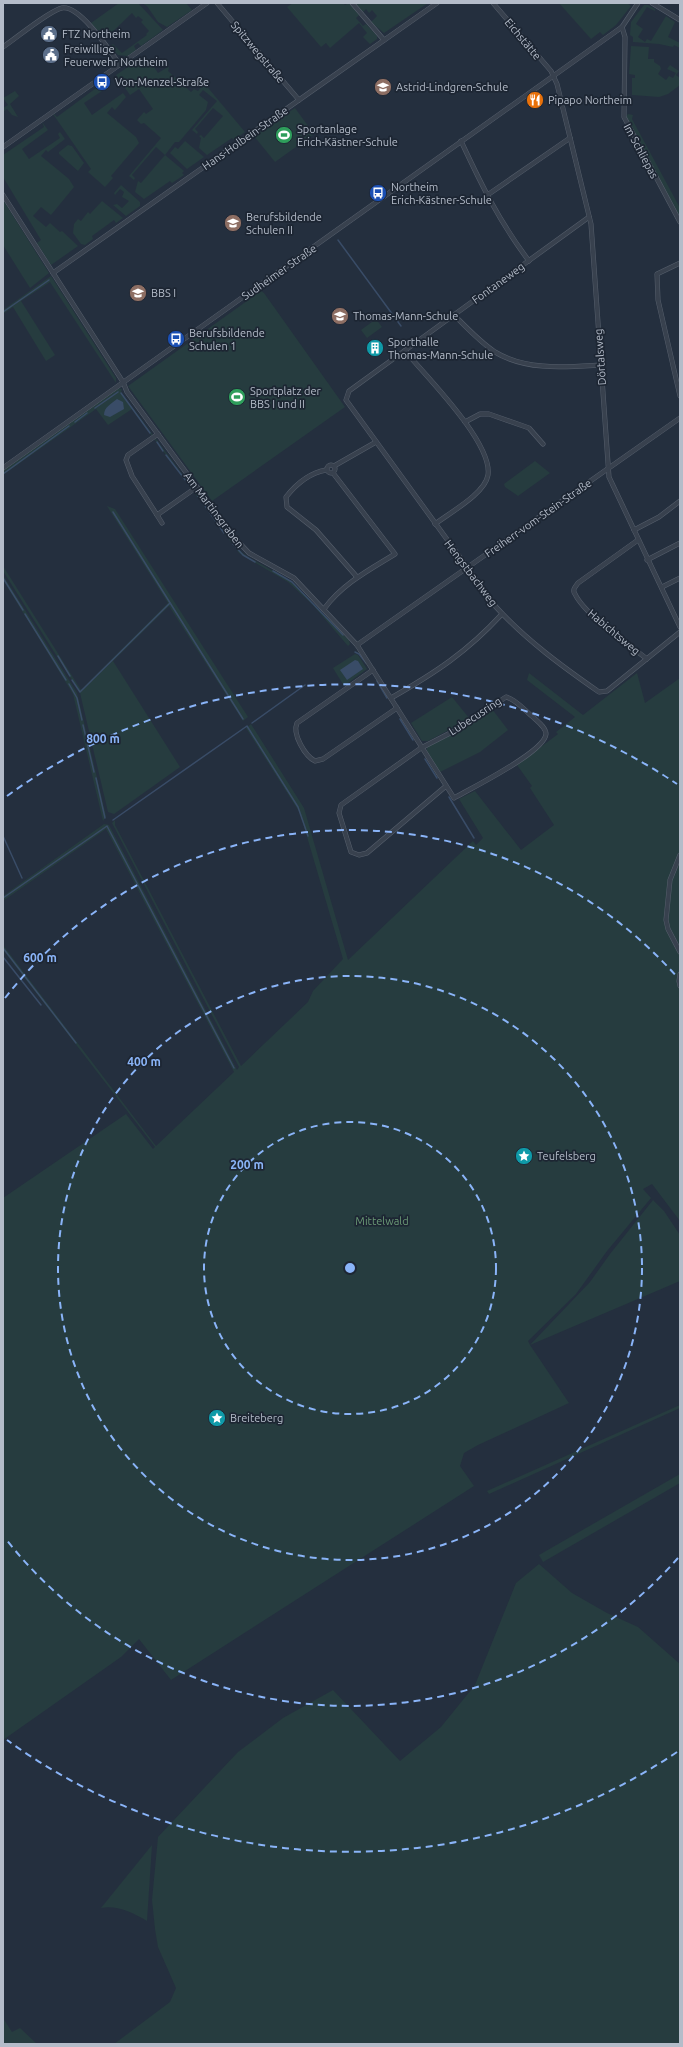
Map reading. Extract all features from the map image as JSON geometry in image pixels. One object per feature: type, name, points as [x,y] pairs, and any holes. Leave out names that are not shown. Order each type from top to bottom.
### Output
[{"type":"street","points":[[3,147],[207,3]]},
{"type":"street","name":"Spitzwegstraße","points":[[217,3],[299,100]]},
{"type":"street","points":[[352,3],[384,40]]},
{"type":"street","name":"Hans-Holbein-Straße","points":[[53,273],[437,3]]},
{"type":"street","name":"Eichstätte","points":[[493,3],[553,75]]},
{"type":"street","points":[[622,27],[638,3]]},
{"type":"street","points":[[652,3],[680,20]]},
{"type":"street","points":[[3,47],[56,10],[67,8],[79,14],[120,64]]},
{"type":"street","name":"Sudheimer Straße","points":[[3,468],[622,27]]},
{"type":"street","name":"Im Schliepas","points":[[622,27],[625,37],[624,117],[680,222]]},
{"type":"street","name":"Dörtalsweg","points":[[553,75],[557,84],[590,217],[609,477],[680,627]]},
{"type":"street","points":[[486,196],[570,138]]},
{"type":"street","points":[[461,141],[486,196],[506,230],[529,261]]},
{"type":"street","name":"Am Martinsgraben","points":[[3,195],[123,382],[127,392],[244,550],[293,577],[357,645],[454,798]]},
{"type":"street","name":"Fontaneweg","points":[[349,392],[590,217]]},
{"type":"street","points":[[680,263],[657,274],[658,300],[680,396]]},
{"type":"street","points":[[454,315],[488,347],[511,359],[543,366],[600,365]]},
{"type":"street","points":[[405,351],[465,422],[476,437],[486,457],[488,476],[478,493],[435,524]]},
{"type":"street","name":"Hengstbachweg","points":[[349,392],[346,396],[346,402],[502,614],[546,653],[599,692],[607,691],[638,667]]},
{"type":"street","points":[[465,422],[480,414],[489,414],[529,428],[543,444]]},
{"type":"street","name":"Freiherr-vom-Stein-Straße","points":[[357,645],[680,418]]},
{"type":"street","points":[[158,434],[128,456],[126,460],[132,476],[162,523]]},
{"type":"street","points":[[357,577],[316,530],[286,507],[286,497],[296,484],[316,472],[326,470],[329,466],[334,466],[376,442]]},
{"type":"street","points":[[333,473],[335,470],[334,466]]},
{"type":"street","points":[[324,609],[331,599],[357,577],[395,554],[333,473],[329,473],[326,470]]},
{"type":"street","points":[[157,515],[197,487]]},
{"type":"street","points":[[634,530],[659,517],[680,501]]},
{"type":"street","name":"Habichtsweg","points":[[638,540],[578,583],[574,588],[574,594],[592,616],[648,659]]},
{"type":"street","points":[[648,560],[680,543]]},
{"type":"street","points":[[662,587],[680,578]]},
{"type":"street","points":[[391,698],[433,674],[456,658],[478,640],[502,614]]},
{"type":"street","name":"Habichtsweg","points":[[638,667],[680,632]]},
{"type":"street","points":[[372,670],[297,723],[295,729],[296,734],[308,755],[315,761],[325,758],[397,708]]},
{"type":"street","name":"Lubecusring","points":[[421,748],[458,729],[506,697],[513,700],[543,728],[545,732],[544,738],[529,753],[503,772],[454,798]]},
{"type":"street","points":[[421,748],[341,805],[339,813],[351,852],[359,855],[367,853],[446,786]]},
{"type":"street","points":[[680,854],[670,880],[666,920],[668,929],[680,952]]},
{"type":"street","points":[[680,974],[680,986]]},
{"type":"green space","points":[[119,3],[138,3],[163,30],[141,46],[138,43],[134,46],[136,50],[128,56],[118,55],[110,46],[113,44],[122,53],[147,35],[146,34],[149,31],[141,22],[143,20],[138,16],[136,18],[132,13],[105,39],[91,23]]},
{"type":"green space","points":[[142,3],[186,3],[192,10],[167,27],[158,22],[147,6]]},
{"type":"green space","points":[[293,3],[343,3],[345,5],[349,3],[359,15],[356,18],[363,26],[366,24],[377,36],[377,39],[370,44],[363,37],[367,33],[359,23],[330,48],[326,43],[321,47],[287,7]]},
{"type":"green space","points":[[355,3],[428,3],[384,33],[371,22],[377,16],[372,10],[369,13],[366,9],[363,12]]},
{"type":"green space","points":[[559,3],[627,3],[631,6],[616,25],[603,35],[600,32],[591,39]]},
{"type":"green space","points":[[644,5],[648,5],[655,9],[655,11],[647,7],[636,24],[643,29],[638,37],[645,42],[647,39],[651,41],[666,16],[675,22],[668,37],[680,43],[680,48],[674,45],[673,47],[659,44],[633,42],[633,37],[630,35],[631,22]]},
{"type":"green space","points":[[631,46],[649,47],[648,59],[654,59],[654,62],[660,66],[661,69],[658,74],[666,80],[669,76],[673,78],[676,73],[667,69],[670,65],[679,71],[676,75],[680,78],[680,85],[668,94],[659,97],[632,95],[632,78],[635,78],[635,75],[629,74]]},
{"type":"green space","points":[[143,57],[149,66],[152,64],[158,73],[168,67],[168,71],[191,92],[194,89],[198,91],[204,83],[245,132],[234,140],[232,138],[207,155],[199,148],[201,138],[199,136],[201,135],[204,138],[223,116],[213,108],[195,129],[198,132],[197,134],[192,130],[217,101],[203,90],[199,95],[208,102],[206,110],[179,142],[175,142],[165,155],[156,147],[132,175],[135,178],[134,180],[129,176],[161,138],[144,123],[141,124],[137,120],[144,112],[146,114],[153,109],[139,89],[130,95],[116,75]]},
{"type":"green space","points":[[107,80],[111,85],[84,103],[92,115],[123,93],[126,97],[115,110],[112,107],[107,113],[136,137],[139,143],[111,176],[113,178],[105,187],[88,172],[91,169],[53,114],[57,117]]},
{"type":"green space","points":[[15,91],[19,96],[10,104],[18,117],[12,115],[7,109],[3,112],[3,108],[8,105],[3,98]]},
{"type":"green space","name":"Sportanlage Erich-Kästner-Schule","points":[[295,108],[314,134],[275,162],[254,136]]},
{"type":"green space","points":[[628,114],[633,115],[632,119],[680,208],[680,218],[626,117]]},
{"type":"green space","points":[[42,122],[48,130],[22,149],[29,159],[60,138],[58,134],[60,132],[65,139],[48,152],[46,150],[41,156],[69,179],[74,187],[51,215],[41,207],[33,216],[46,227],[50,223],[60,232],[62,231],[78,246],[51,265],[37,243],[41,240],[3,177],[3,155],[44,127]]},
{"type":"green space","points":[[185,141],[204,157],[187,169],[170,153],[175,147],[178,149]]},
{"type":"green space","points":[[68,145],[72,146],[84,163],[78,171],[59,154],[59,152]]},
{"type":"green space","points":[[165,155],[184,171],[182,173],[184,175],[172,183],[170,181],[144,199],[135,192],[138,181],[141,183]]},
{"type":"green space","points":[[121,185],[140,202],[140,206],[126,216],[113,205],[117,204],[122,208],[129,201],[122,197],[124,192],[120,189],[115,195],[114,193]]},
{"type":"green space","points":[[3,200],[49,273],[30,288],[3,245]]},
{"type":"green space","points":[[102,201],[123,218],[116,223],[114,220],[92,236],[93,239],[85,245],[81,244],[73,233],[74,224],[78,219],[81,221],[88,212],[90,214]]},
{"type":"green space","points":[[51,276],[116,378],[116,383],[50,282],[21,301],[55,355],[46,361],[13,307],[3,314],[3,310]]},
{"type":"green space","name":"Sportplatz der BBS I und II","points":[[261,291],[264,293],[345,407],[212,501],[128,386]]},
{"type":"green space","points":[[376,319],[382,327],[367,338],[361,330]]},
{"type":"green space","points":[[118,388],[122,389],[121,392],[238,549],[248,557],[291,581],[349,640],[350,644],[348,646],[312,604],[288,582],[239,553],[132,409],[108,425],[96,409],[3,475],[3,470]]},
{"type":"green space","points":[[535,461],[550,473],[518,496],[505,487],[504,484]]},
{"type":"green space","points":[[107,506],[115,509],[248,717],[243,721],[169,606],[113,661],[180,767],[114,814],[108,812],[80,693],[3,571],[3,566],[81,690],[168,603]]},
{"type":"green space","points":[[3,575],[77,693],[106,816],[103,821],[73,694],[3,580]]},
{"type":"green space","points":[[355,654],[358,655],[367,669],[344,686],[333,668]]},
{"type":"green space","name":"Mittelwald","points":[[529,673],[583,715],[637,673],[645,703],[680,678],[680,1221],[652,1184],[643,1189],[651,1198],[607,1251],[576,1294],[528,1341],[569,1403],[478,1445],[464,1453],[460,1466],[474,1486],[171,1680],[139,1639],[121,1657],[3,1740],[3,1198],[126,1114],[153,1149],[155,1147],[3,950],[3,945],[156,1146],[234,1072],[106,829],[3,901],[3,896],[104,824],[109,825],[237,1070],[239,1067],[112,823],[115,820],[115,825],[241,1066],[308,1002],[313,991],[343,959],[300,813],[246,728],[251,724],[304,808],[348,960],[473,841],[476,845],[483,838],[459,799],[475,791],[521,850],[554,825],[530,788],[532,786],[517,765],[558,734],[556,732],[575,717],[527,680]]},
{"type":"green space","points":[[452,697],[469,718],[428,741],[422,741],[411,723]]},
{"type":"green space","points":[[492,709],[508,730],[480,752],[440,772],[427,752],[427,747],[463,728],[464,729]]},
{"type":"green space","points":[[653,1200],[664,1211],[680,1235],[680,1281],[530,1345],[590,1282]]},
{"type":"green space","points":[[680,1405],[680,1408],[489,1494],[487,1491]]},
{"type":"green space","points":[[680,1474],[680,1483],[543,1562],[539,1555]]},
{"type":"green space","points":[[539,1564],[572,1593],[607,1613],[638,1627],[680,1664],[680,2044],[114,2044],[170,2002],[176,1988],[158,1947],[155,1929],[152,1900],[158,1837],[238,1752],[283,1718],[333,1690],[400,1761],[441,1727],[475,1685],[516,1583]]},
{"type":"green space","points":[[152,1845],[147,1921],[119,1909],[107,1907],[101,1908]]},
{"type":"green space","points":[[3,2018],[12,2032],[20,2028],[37,2044],[3,2044]]},
{"type":"water","points":[[117,399],[123,402],[124,409],[110,417],[104,415],[104,412],[110,404]]},
{"type":"water","points":[[355,660],[358,661],[363,669],[347,680],[340,670]]},
{"type":"waterway","points":[[338,240],[401,326]]},
{"type":"waterway","points":[[3,312],[49,280]]},
{"type":"waterway","points":[[95,408],[118,392]]},
{"type":"waterway","points":[[121,393],[150,433]]},
{"type":"waterway","points":[[75,422],[87,413]]},
{"type":"waterway","points":[[3,474],[69,426]]},
{"type":"waterway","points":[[157,442],[163,451]]},
{"type":"waterway","points":[[166,455],[190,486]]},
{"type":"waterway","points":[[198,496],[224,533]]},
{"type":"waterway","points":[[113,512],[243,719]]},
{"type":"waterway","points":[[233,544],[243,555],[255,562]]},
{"type":"waterway","points":[[273,571],[292,582],[343,635]]},
{"type":"waterway","points":[[3,578],[23,610]]},
{"type":"waterway","points":[[72,680],[80,692],[170,603]]},
{"type":"waterway","points":[[25,614],[66,680]]},
{"type":"waterway","points":[[355,652],[359,654],[366,663]]},
{"type":"waterway","points":[[58,656],[70,676]]},
{"type":"waterway","points":[[377,681],[387,698]]},
{"type":"waterway","points":[[69,684],[77,698],[82,720]]},
{"type":"waterway","points":[[252,723],[305,685]]},
{"type":"waterway","points":[[400,719],[413,740]]},
{"type":"waterway","points":[[83,725],[94,772]]},
{"type":"waterway","points":[[113,820],[247,726],[298,807],[308,836]]},
{"type":"waterway","points":[[425,759],[437,778]]},
{"type":"waterway","points":[[96,778],[105,818]]},
{"type":"waterway","points":[[449,797],[474,838]]},
{"type":"waterway","points":[[3,898],[107,826],[234,1068]]},
{"type":"waterway","points":[[3,836],[22,878]]},
{"type":"waterway","points":[[3,948],[76,1043]]},
{"type":"waterway","points":[[3,957],[41,1005]]},
{"type":"place","name":"FTZ Northeim","points":[[49,34]]},
{"type":"place","name":"Freiwillige Feuerwehr Northeim","points":[[51,55]]},
{"type":"place","name":"Von-Menzel-Straße","points":[[102,82]]},
{"type":"place","name":"Astrid-Lindgren-Schule","points":[[383,87]]},
{"type":"place","name":"Pipapo Northeim","points":[[535,100]]},
{"type":"place","name":"Sportanlage Erich-Kästner-Schule","points":[[284,135]]},
{"type":"place","name":"Northeim Erich-Kästner-Schule","points":[[378,193]]},
{"type":"place","name":"Berufsbildende Schulen II","points":[[233,223]]},
{"type":"place","name":"BBS I","points":[[138,293]]},
{"type":"place","name":"Thomas-Mann-Schule","points":[[340,316]]},
{"type":"place","name":"Berufsbildende Schulen 1","points":[[176,339]]},
{"type":"place","name":"Sporthalle Thomas-Mann-Schule","points":[[375,348]]},
{"type":"place","name":"Sportplatz der BBS I und II","points":[[237,397]]},
{"type":"place","name":"Teufelsberg","points":[[524,1156]]},
{"type":"place","name":"Breiteberg","points":[[217,1418]]}]
